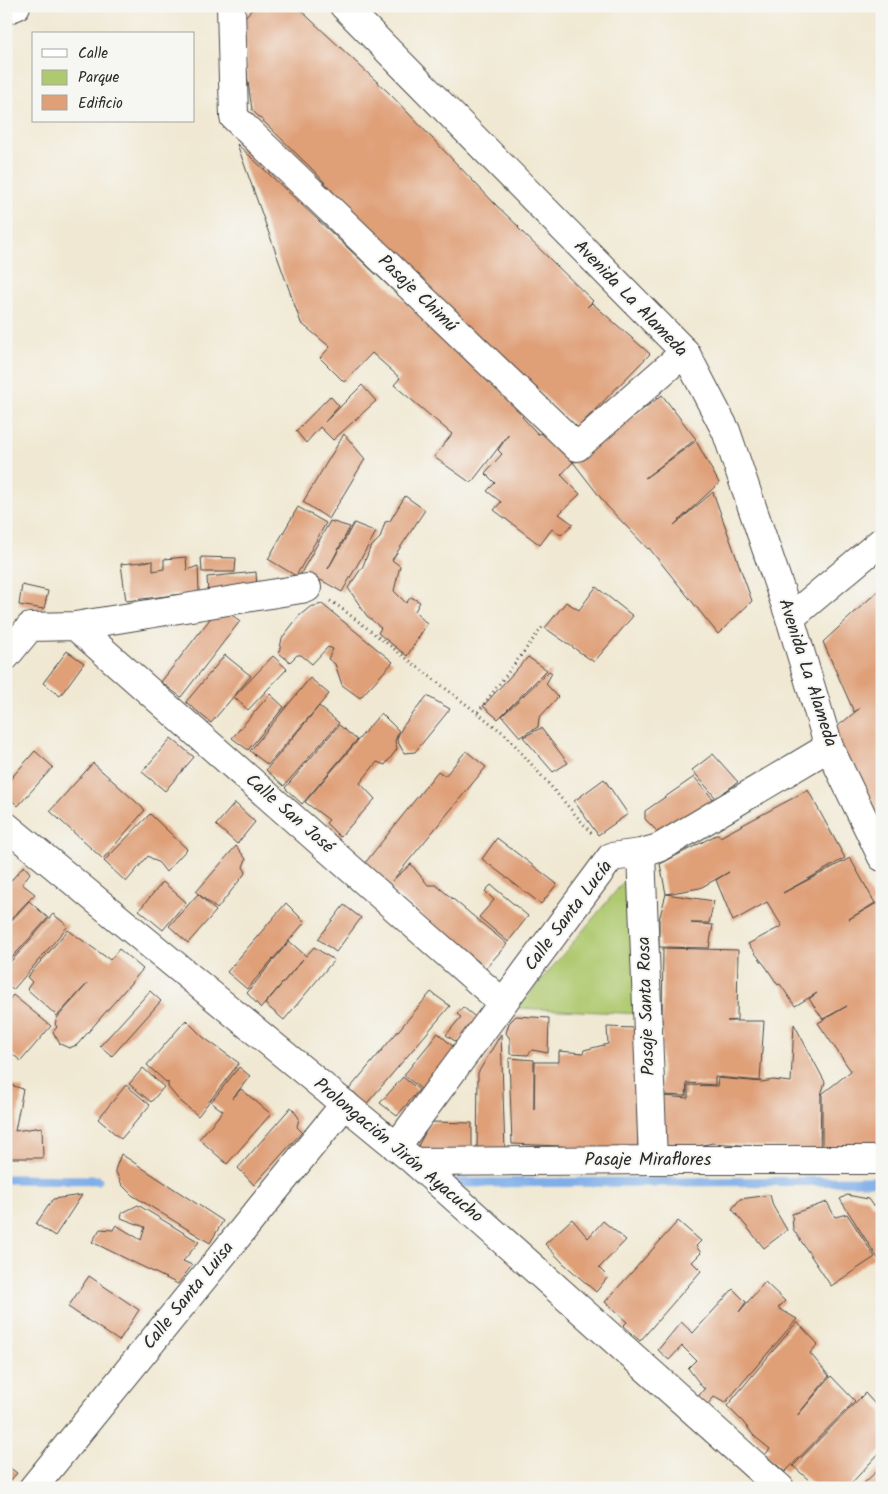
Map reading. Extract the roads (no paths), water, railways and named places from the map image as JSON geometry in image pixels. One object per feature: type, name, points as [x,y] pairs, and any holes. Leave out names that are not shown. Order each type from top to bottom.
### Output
[{"type":"street","points":[[6,10],[16,6]]},
{"type":"street","name":"Pasaje Chimú","points":[[231,6],[234,117],[577,447],[685,352]]},
{"type":"street","name":"Avenida La Alameda","points":[[344,6],[685,352],[726,431],[790,618],[829,747],[882,857]]},
{"type":"street","points":[[790,618],[882,541]]},
{"type":"street","points":[[6,656],[30,627],[75,626],[307,588]]},
{"type":"street","name":"Calle San José","points":[[75,626],[503,1003]]},
{"type":"street","name":"Calle Santa Lucía","points":[[405,1155],[503,1003],[611,857],[659,848],[829,747]]},
{"type":"street","name":"Prolongación Jirón Ayacucho","points":[[6,826],[405,1155],[780,1488]]},
{"type":"street","name":"Pasaje Santa Rosa","points":[[641,852],[653,1160]]},
{"type":"street","name":"Calle Santa Luisa","points":[[33,1488],[345,1104]]},
{"type":"street","name":"Pasaje Miraflores","points":[[405,1155],[653,1160],[882,1160]]},
{"type":"waterway","points":[[6,1179],[98,1180]]},
{"type":"waterway","points":[[454,1183],[882,1181]]}]
